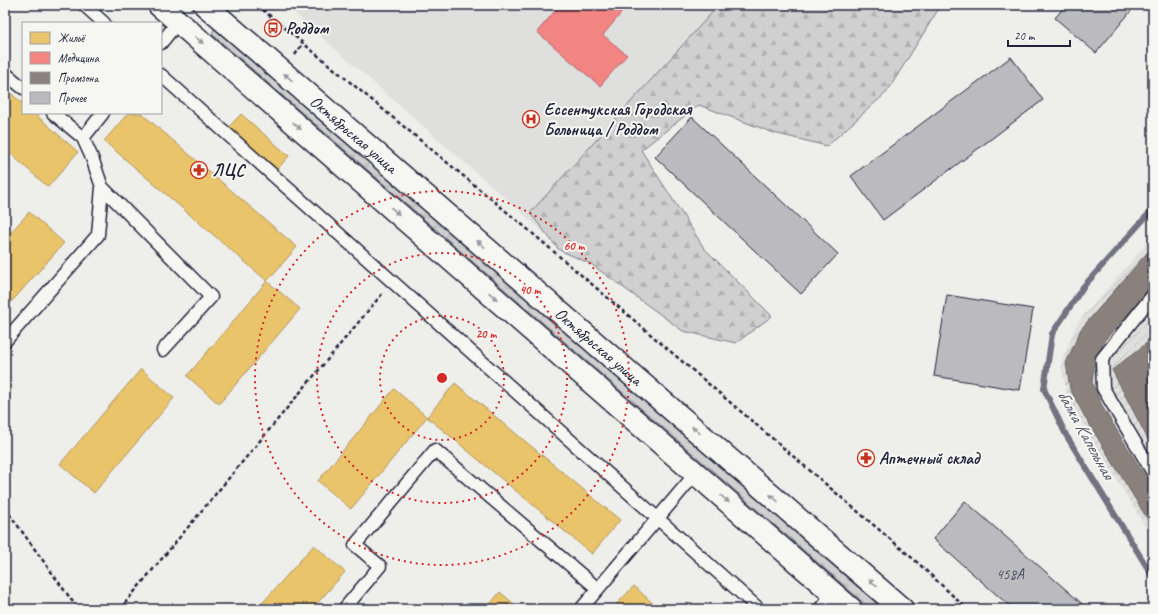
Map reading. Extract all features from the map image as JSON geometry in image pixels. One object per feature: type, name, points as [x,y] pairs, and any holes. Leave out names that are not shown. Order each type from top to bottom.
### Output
[{"type":"main road","name":"Октябрьская улица","points":[[159,5],[696,473],[827,601],[851,609]]},
{"type":"main road","points":[[178,22],[192,5]]},
{"type":"main road","name":"Октябрьская улица","points":[[205,5],[902,609]]},
{"type":"lane","points":[[84,5],[103,22]]},
{"type":"lane","points":[[162,42],[178,22]]},
{"type":"lane","points":[[5,73],[22,87]]},
{"type":"lane","points":[[162,76],[393,280],[759,609]]},
{"type":"lane","points":[[5,341],[98,236],[102,187],[92,158],[83,138],[54,114]]},
{"type":"lane","points":[[83,138],[102,114]]},
{"type":"lane","points":[[102,187],[211,297],[163,350]]},
{"type":"lane","points":[[1153,295],[1102,359],[1103,388],[1153,473]]},
{"type":"lane","points":[[344,609],[380,566],[355,545],[435,450],[598,589]]},
{"type":"lane","points":[[581,609],[696,473]]},
{"type":"path","points":[[257,5],[525,227],[912,558],[967,609]]},
{"type":"path","points":[[120,609],[393,280]]},
{"type":"path","points":[[5,508],[78,609]]},
{"type":"shaded area","name":"Ессентукская Городская Больница / Роддом","points":[[285,5],[748,5],[545,233]]},
{"type":"shaded area","points":[[1153,236],[1153,539],[1068,400],[1061,364],[1076,325]]},
{"type":"green space","points":[[719,5],[941,5],[887,92],[827,146],[774,133],[699,105],[641,150],[704,248],[772,316],[736,343],[683,331],[591,264],[559,250],[530,213]]},
{"type":"green space","points":[[215,27],[883,609],[871,609],[212,34]]},
{"type":"building: Жильё","points":[[5,88],[22,103],[22,114],[35,114],[78,152],[48,187],[5,149]]},
{"type":"building: Жильё","points":[[127,114],[142,114],[297,247],[267,281],[104,141]]},
{"type":"building: Жильё","points":[[241,114],[289,156],[276,171],[228,128]]},
{"type":"building: Жильё","points":[[29,212],[64,243],[5,309],[5,239]]},
{"type":"building: Жильё","points":[[267,281],[300,309],[219,404],[187,376]]},
{"type":"building: Жильё","points":[[141,369],[174,398],[94,493],[60,464]]},
{"type":"building: Жильё","points":[[455,383],[620,520],[592,554],[427,417]]},
{"type":"building: Жильё","points":[[394,389],[427,417],[351,509],[318,481]]},
{"type":"building: Жильё","points":[[314,545],[345,572],[312,609],[257,609]]},
{"type":"building: Жильё","points":[[634,586],[659,609],[612,609]]},
{"type":"building: Жильё","points":[[500,592],[520,609],[486,609]]},
{"type":"building: Медицина","points":[[560,5],[628,5],[603,35],[627,55],[600,86],[537,32]]},
{"type":"building: Промзона","points":[[1153,246],[1153,286],[1104,341],[1094,367],[1092,382],[1103,408],[1153,489],[1153,528],[1086,419],[1070,389],[1066,363],[1081,329]]},
{"type":"building: Промзона","points":[[1153,338],[1153,449],[1112,370]]},
{"type":"building: Прочее","points":[[1066,5],[1136,5],[1096,53],[1055,18]]},
{"type":"building: Прочее","points":[[1011,57],[1043,100],[883,220],[851,176]]},
{"type":"building: Прочее","points":[[692,117],[838,254],[801,294],[655,157]]},
{"type":"building: Прочее","points":[[947,295],[1033,309],[1020,390],[934,376]]},
{"type":"building: Прочее","points":[[965,501],[1088,609],[1013,609],[933,539]]},
{"type":"waterway","name":"балка Капельная","points":[[1153,209],[1083,287],[1052,334],[1044,389],[1066,435],[1153,577]]},
{"type":"place","name":"Роддом","points":[[273,28]]},
{"type":"place","name":"Ессентукская Городская Больница / Роддом","points":[[531,119]]},
{"type":"place","name":"ЛЦС","points":[[199,170]]},
{"type":"place","name":"Аптечный склад","points":[[866,458]]}]
